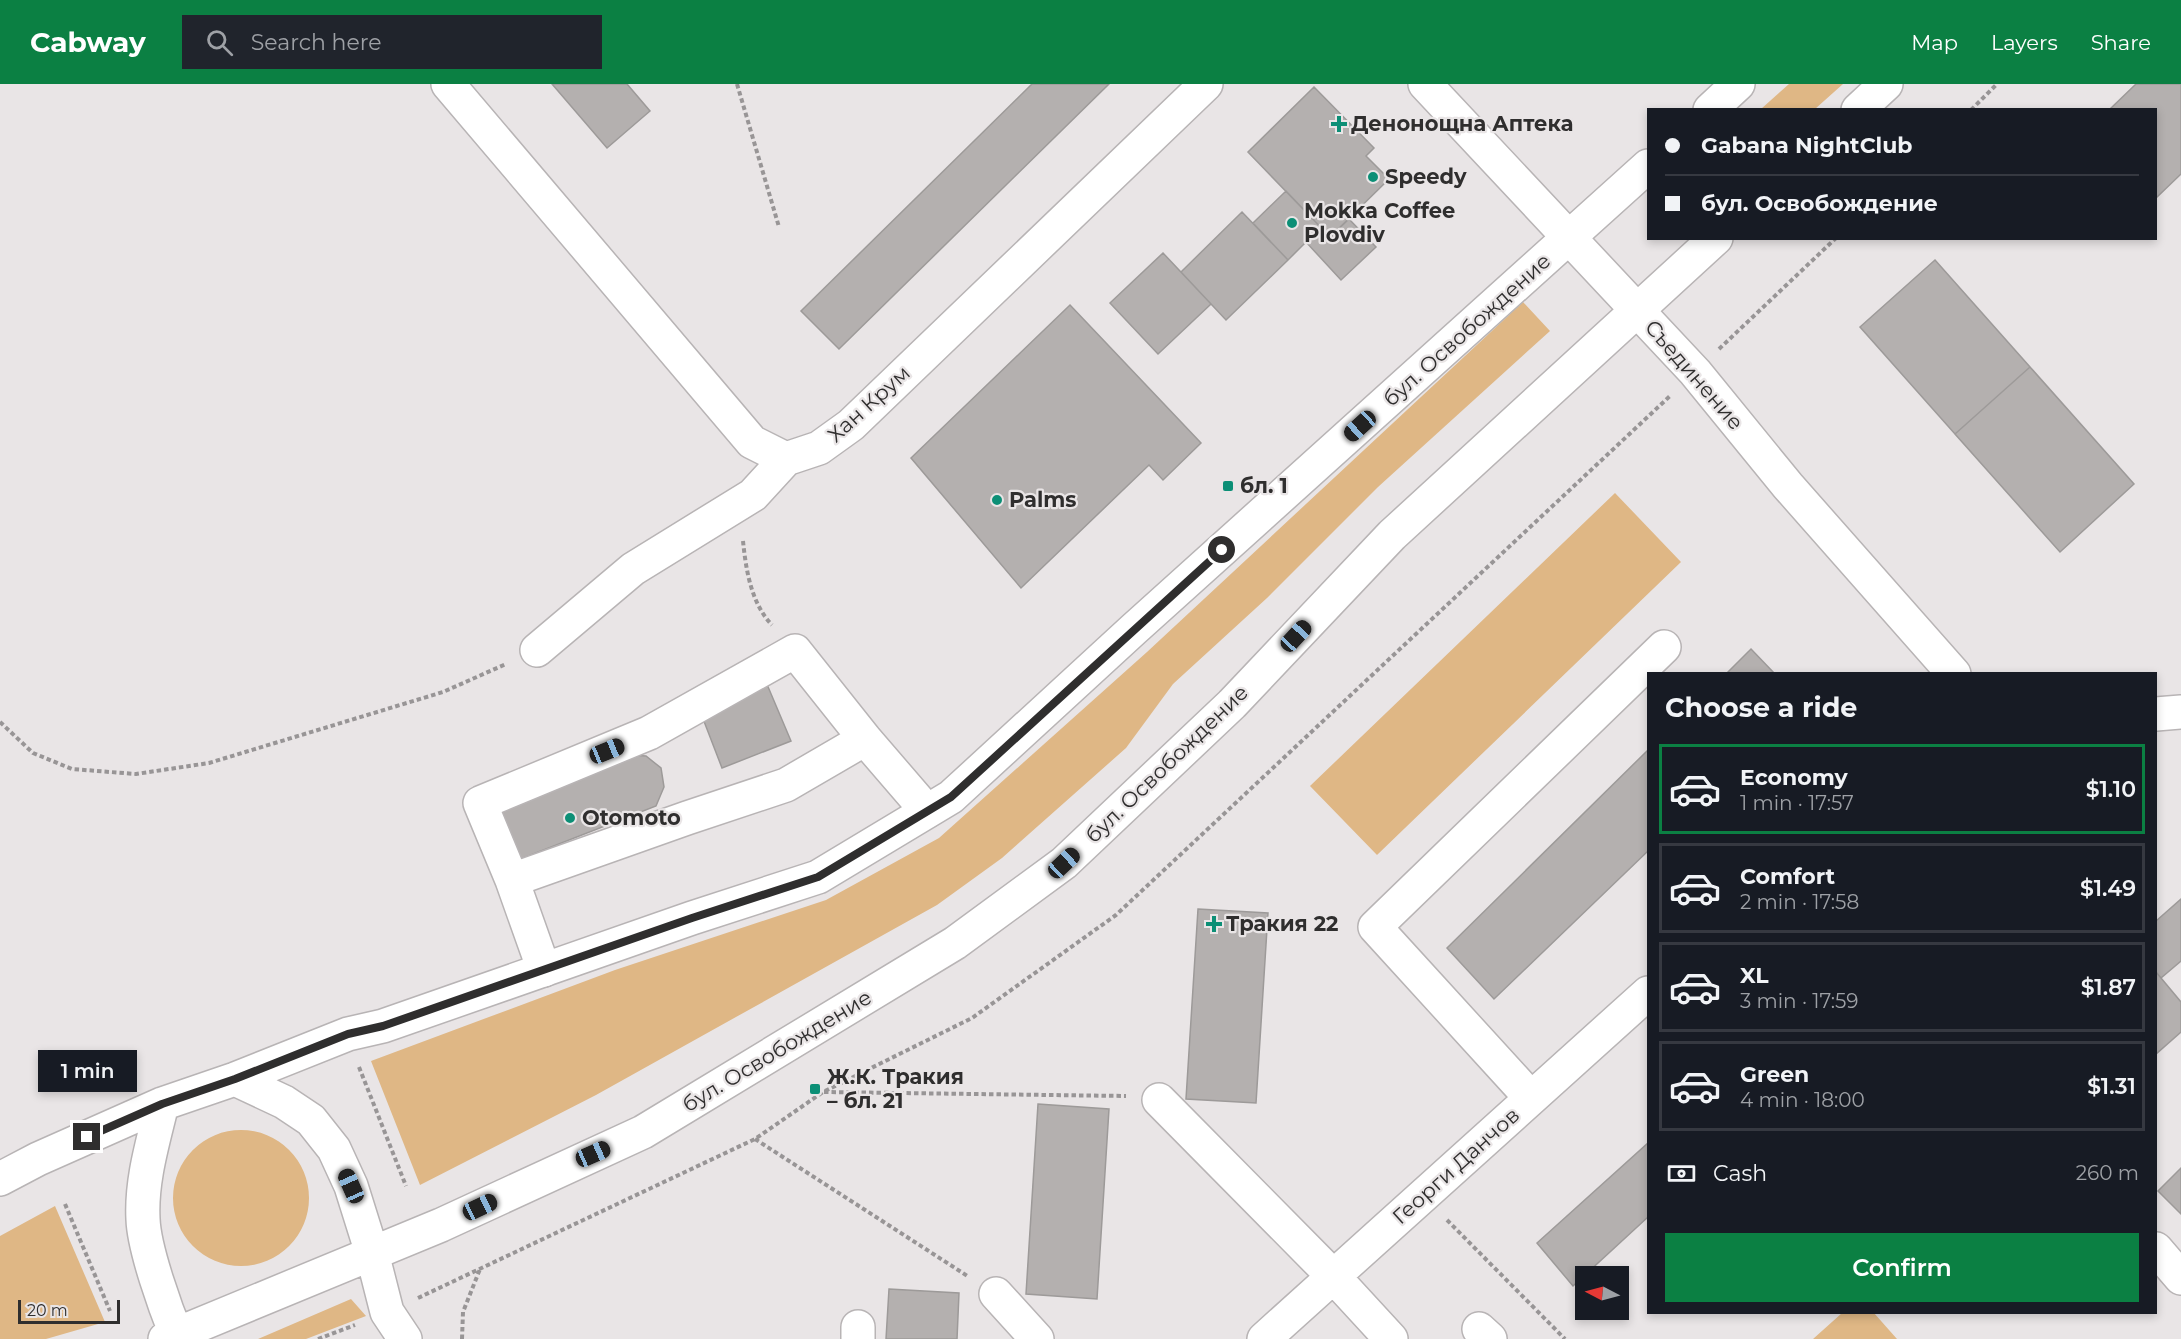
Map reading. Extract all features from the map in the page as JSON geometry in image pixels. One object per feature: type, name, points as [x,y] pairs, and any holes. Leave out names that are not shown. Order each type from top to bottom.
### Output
[{"type":"main road","points":[[448,84],[752,441],[786,459],[753,495],[633,569],[537,650]]},
{"type":"main road","name":"Хан Крум","points":[[786,459],[819,448],[850,424],[1206,84]]},
{"type":"main road","name":"Съединение","points":[[1425,84],[1695,372],[1788,486],[1952,672]]},
{"type":"main road","points":[[1712,108],[1738,84]]},
{"type":"main road","points":[[1860,108],[1886,84]]},
{"type":"main road","name":"бул. Освобождение","points":[[162,1104],[235,1079],[348,1034],[383,1026],[692,918],[818,877],[951,797],[1647,167]]},
{"type":"main road","name":"бул. Освобождение","points":[[173,1338],[441,1225],[643,1132],[955,943],[1055,869],[1232,704],[1392,535],[1714,240]]},
{"type":"main road","points":[[1531,1098],[1375,927],[1664,647]]},
{"type":"main road","points":[[544,970],[512,880],[480,803],[650,733],[795,651],[865,739],[927,811]]},
{"type":"main road","points":[[2157,714],[2181,712]]},
{"type":"main road","points":[[512,880],[786,785],[865,739]]},
{"type":"main road","name":"Георги Данчов","points":[[1264,1339],[1647,994]]},
{"type":"main road","points":[[235,1079],[284,1102],[311,1120],[334,1149],[351,1186],[387,1312],[405,1339]]},
{"type":"main road","points":[[1159,1100],[1334,1277],[1391,1339]]},
{"type":"main road","points":[[0,1179],[38,1159],[162,1104]]},
{"type":"main road","points":[[162,1104],[144,1185],[143,1221],[173,1338]]},
{"type":"main road","points":[[2157,1251],[2181,1278]]},
{"type":"main road","points":[[996,1294],[1037,1339]]},
{"type":"path","points":[[737,84],[779,227]]},
{"type":"path","points":[[1973,108],[1997,84]]},
{"type":"path","points":[[1727,342],[1834,240]]},
{"type":"path","points":[[739,504],[746,571],[761,614],[795,651]]},
{"type":"path","points":[[0,722],[33,753],[72,769],[136,774],[209,763],[443,692],[537,650]]},
{"type":"path","points":[[358,1064],[406,1186]]},
{"type":"path","points":[[823,1092],[1156,1097],[1159,1100]]},
{"type":"path","points":[[755,1139],[996,1294]]},
{"type":"path","points":[[1423,1197],[1565,1339]]},
{"type":"path","points":[[65,1204],[110,1311]]},
{"type":"path","points":[[462,1339],[463,1312],[480,1269]]},
{"type":"path","points":[[318,1339],[359,1323]]},
{"type":"shaded area","points":[[1789,84],[1843,84],[1816,108],[1762,108]]},
{"type":"shaded area","points":[[1523,302],[1550,331],[1378,487],[1267,598],[1173,684],[1126,748],[1002,858],[937,905],[596,1095],[420,1185],[371,1061],[615,970],[826,900],[939,838],[1147,652]]},
{"type":"shaded area","points":[[1615,493],[1681,562],[1377,855],[1310,786]]},
{"type":"shaded area","points":[[241,1130],[267,1136],[289,1150],[303,1172],[309,1198],[303,1224],[289,1246],[267,1260],[241,1266],[215,1260],[193,1246],[179,1224],[173,1198],[179,1172],[193,1150],[215,1136]]},
{"type":"shaded area","points":[[55,1206],[105,1322],[46,1339],[0,1339],[0,1236]]},
{"type":"shaded area","points":[[351,1299],[366,1316],[306,1339],[258,1339]]},
{"type":"shaded area","points":[[1841,1314],[1875,1314],[1897,1339],[1813,1339]]},
{"type":"building","points":[[552,84],[627,84],[650,111],[607,148]]},
{"type":"building","points":[[1032,84],[1109,84],[839,349],[801,311]]},
{"type":"building","points":[[2136,84],[2181,84],[2181,174],[2157,197],[2157,108],[2111,108]]},
{"type":"building","points":[[1314,87],[1374,148],[1366,156],[1389,179],[1330,237],[1248,152]]},
{"type":"building","points":[[1286,191],[1330,237],[1349,219],[1376,247],[1341,280],[1306,242],[1288,260],[1253,223]]},
{"type":"building","points":[[1242,212],[1288,260],[1226,320],[1181,272]]},
{"type":"building","points":[[1163,253],[1211,304],[1158,354],[1110,303]]},
{"type":"building","points":[[1935,260],[2030,367],[1955,434],[1860,327]]},
{"type":"building","points":[[1070,305],[1201,443],[1163,480],[1149,465],[1021,588],[911,458]]},
{"type":"building","points":[[2030,367],[2134,484],[2060,552],[1955,434]]},
{"type":"building","points":[[1751,649],[1773,672],[1728,672]]},
{"type":"building","points":[[766,682],[791,741],[722,768],[700,711]]},
{"type":"building","points":[[1647,751],[1647,852],[1494,999],[1447,948]]},
{"type":"building","points":[[630,755],[646,756],[661,768],[664,787],[656,806],[513,862],[494,813]]},
{"type":"building","points":[[2181,899],[2181,961],[2161,978],[2157,973],[2157,920]]},
{"type":"building","points":[[1198,909],[1268,913],[1256,1103],[1186,1099]]},
{"type":"building","points":[[2157,973],[2181,1002],[2181,1032],[2157,1053]]},
{"type":"building","points":[[1038,1104],[1109,1109],[1097,1299],[1026,1294]]},
{"type":"building","points":[[1647,1144],[1647,1218],[1595,1266],[1575,1266],[1575,1284],[1573,1286],[1537,1243]]},
{"type":"building","points":[[2181,1168],[2181,1214],[2158,1191]]},
{"type":"building","points":[[889,1289],[959,1293],[957,1339],[886,1339]]},
{"type":"place","name":"Денонощна Аптека","points":[[1339,124]]},
{"type":"place","name":"Speedy","points":[[1373,177]]},
{"type":"place","name":"Mokka Coffee Plovdiv","points":[[1292,223]]},
{"type":"place","name":"бл. 1","points":[[1228,486]]},
{"type":"place","name":"Palms","points":[[997,500]]},
{"type":"place","name":"Otomoto","points":[[570,818]]},
{"type":"place","name":"Тракия 22","points":[[1214,924]]},
{"type":"place","name":"Ж.К. Тракия – бл. 21","points":[[815,1089]]},
{"type":"route","points":[[87,1137],[162,1104],[235,1079],[348,1034],[383,1026],[692,918],[818,877],[951,797],[1222,550]]}]
